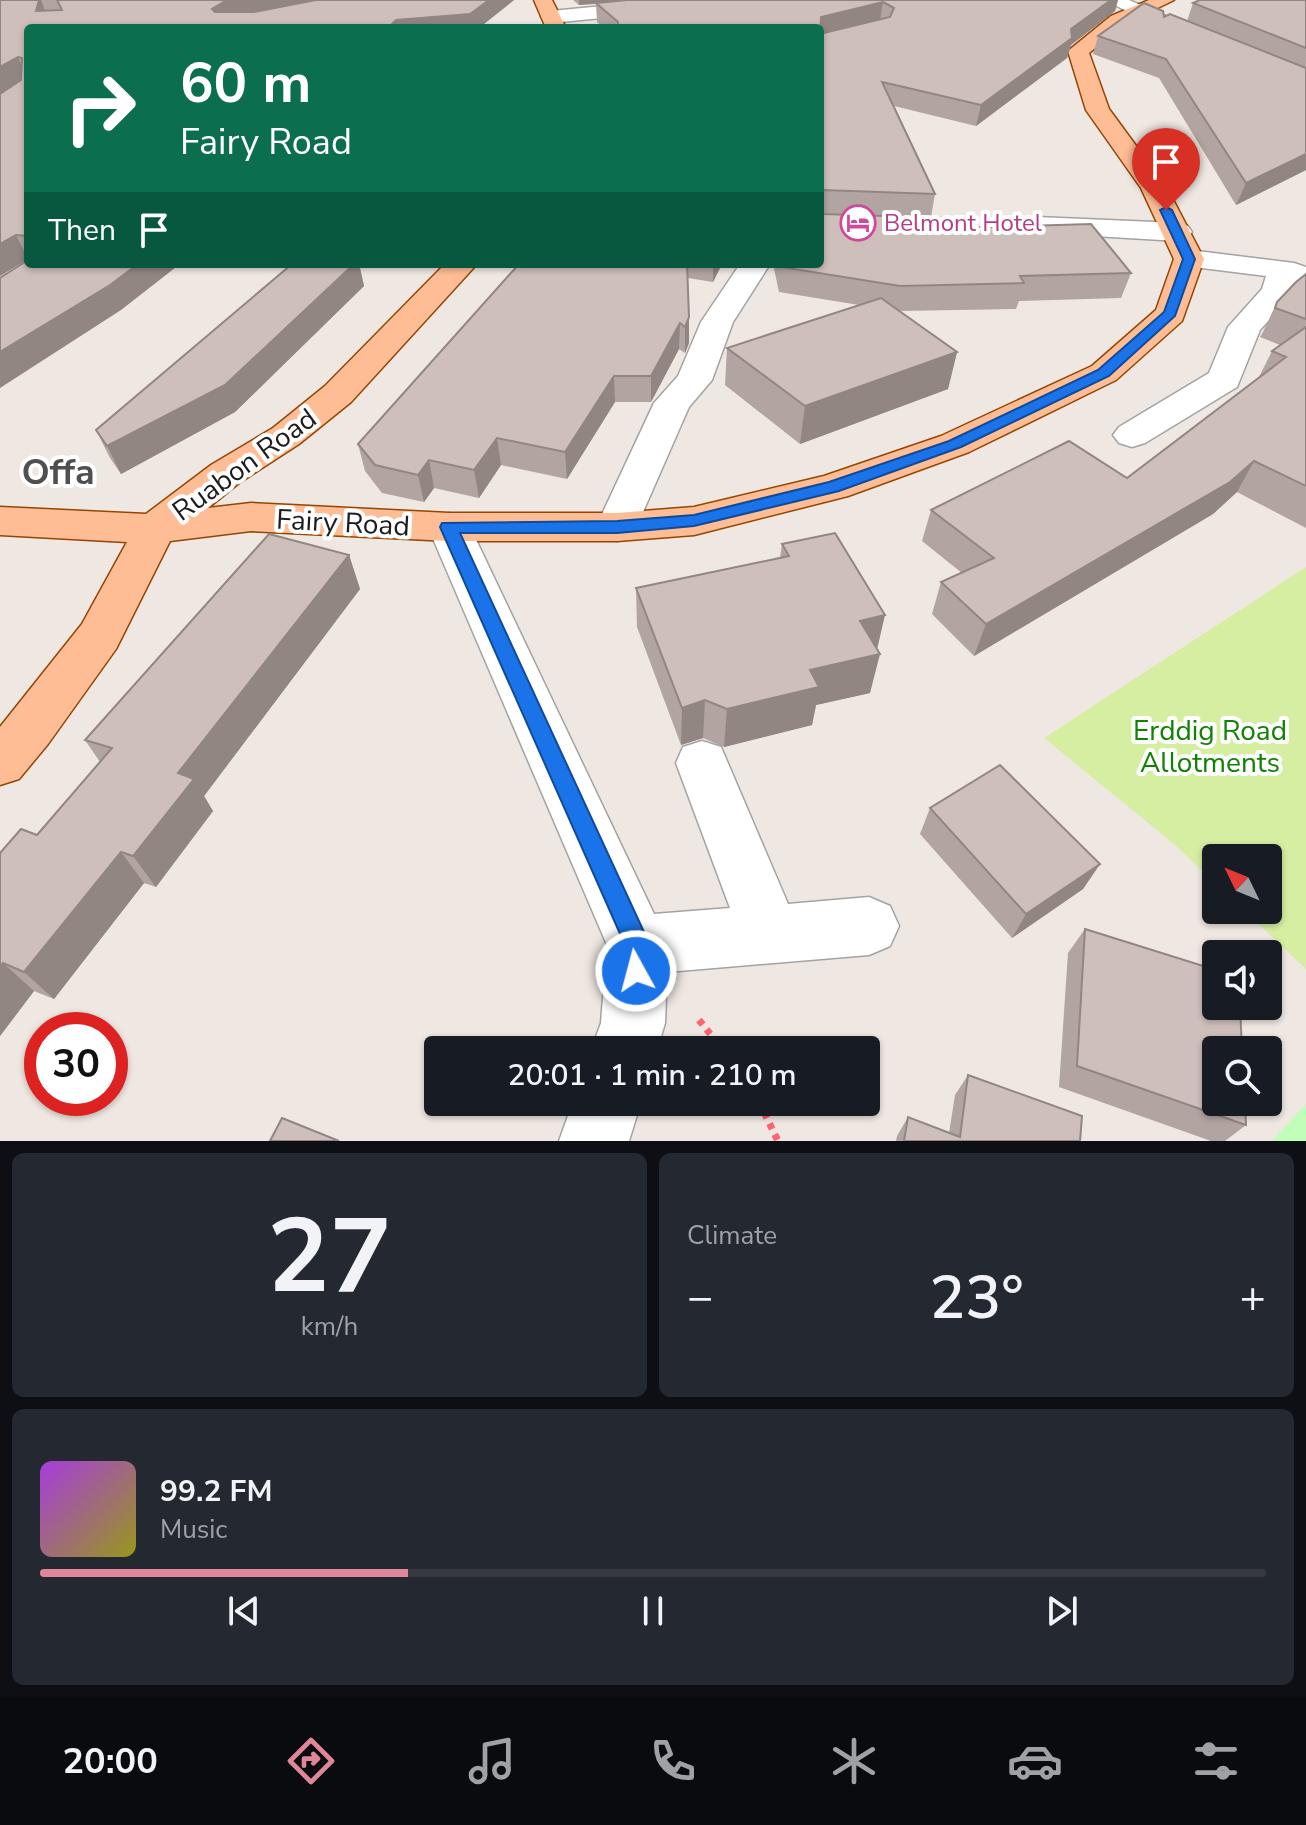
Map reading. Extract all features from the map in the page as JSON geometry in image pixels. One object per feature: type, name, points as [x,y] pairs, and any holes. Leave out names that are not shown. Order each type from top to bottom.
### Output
[{"type":"main road","points":[[1139,4],[1078,51],[1098,110],[1154,188],[1183,246]]},
{"type":"main road","name":"Fairy Road","points":[[0,521],[155,529],[251,517],[449,527],[617,527],[694,521],[834,487],[955,444],[1104,373],[1171,314],[1183,246]]},
{"type":"main road","name":"Ruabon Road","points":[[0,763],[30,729],[99,636],[155,529],[225,474],[286,436],[338,394],[458,268]]},
{"type":"street","points":[[550,15],[723,0]]},
{"type":"street","points":[[1139,4],[1208,41]]},
{"type":"street","points":[[671,6],[688,21]]},
{"type":"street","points":[[1002,228],[1048,226],[1183,246],[1294,273],[1245,327],[1224,379],[1132,435]]},
{"type":"street","points":[[617,527],[672,403],[694,380],[717,322],[752,268]]},
{"type":"street","points":[[449,527],[637,945],[633,1023],[629,1036]]},
{"type":"street","points":[[702,763],[770,933]]},
{"type":"street","points":[[637,945],[869,926]]},
{"type":"street","points":[[594,1141],[602,1116]]},
{"type":"path","points":[[766,1116],[778,1141]]},
{"type":"green space","name":"Erddig Road Allotments","points":[[1306,567],[1306,969],[1282,946],[1282,940],[1276,940],[1259,924],[1282,924],[1282,844],[1202,844],[1202,871],[1174,844],[1044,738]]},
{"type":"green space","points":[[1306,1104],[1306,1141],[1272,1141]]},
{"type":"building","points":[[0,0],[39,0],[36,11],[62,10],[57,0],[227,0],[212,9],[215,12],[254,12],[316,0],[489,0],[470,14],[396,20],[392,24],[24,24],[24,236],[16,235],[0,244],[0,94],[21,80],[22,58],[18,57],[0,67]]},
{"type":"building","points":[[627,0],[1111,0],[1071,29],[1072,38],[981,105],[882,82],[935,194],[824,190],[824,33],[890,17],[894,8],[883,2],[821,17],[821,24],[618,22],[596,3]]},
{"type":"building","points":[[1200,0],[1306,0],[1306,48],[1193,3]]},
{"type":"building","points":[[1144,3],[1163,11],[1164,17],[1170,14],[1306,68],[1306,154],[1246,183],[1166,59],[1098,36]]},
{"type":"building","points":[[824,214],[947,218],[952,228],[1091,224],[1131,273],[1020,276],[1024,283],[900,286],[787,268],[824,268]]},
{"type":"building","points":[[24,263],[24,268],[133,268],[0,352],[0,278]]},
{"type":"building","points":[[287,268],[350,268],[225,385],[107,446],[96,430]]},
{"type":"building","points":[[515,268],[687,268],[689,317],[685,327],[680,323],[651,376],[614,376],[565,452],[497,438],[474,470],[429,460],[418,475],[375,465],[358,444]]},
{"type":"building","points":[[1306,274],[1306,319],[1275,308],[1277,302]]},
{"type":"building","points":[[881,298],[957,352],[805,406],[727,348]]},
{"type":"building","points":[[1306,327],[1306,486],[1254,461],[1230,482],[986,624],[941,582],[994,558],[931,510],[1069,441],[1127,478],[1286,357],[1272,351]]},
{"type":"building","points":[[835,533],[885,615],[860,621],[880,654],[810,670],[819,687],[727,709],[705,700],[682,708],[636,588],[789,556],[782,544]]},
{"type":"building","points":[[269,534],[349,555],[178,773],[194,779],[133,856],[121,852],[24,972],[3,963],[0,967],[0,853],[21,829],[37,835],[112,748],[85,740]]},
{"type":"building","points":[[1000,765],[1100,864],[1026,914],[930,808]]},
{"type":"building","points":[[1085,929],[1202,966],[1202,1020],[1241,1020],[1241,1036],[1202,1036],[1202,1110],[1077,1066]]},
{"type":"building","points":[[968,1075],[1082,1116],[1080,1141],[904,1141],[908,1117],[960,1137]]},
{"type":"building","points":[[1220,1116],[1246,1116],[1246,1125]]},
{"type":"building","points":[[282,1118],[339,1141],[270,1141]]},
{"type":"place","name":"Belmont Hotel","points":[[858,223]]},
{"type":"district","name":"Offa","points":[[58,471]]},
{"type":"route","points":[[636,971],[637,945],[449,527],[617,527],[694,521],[834,487],[955,444],[1104,373],[1171,314],[1189,259],[1166,210]]}]
